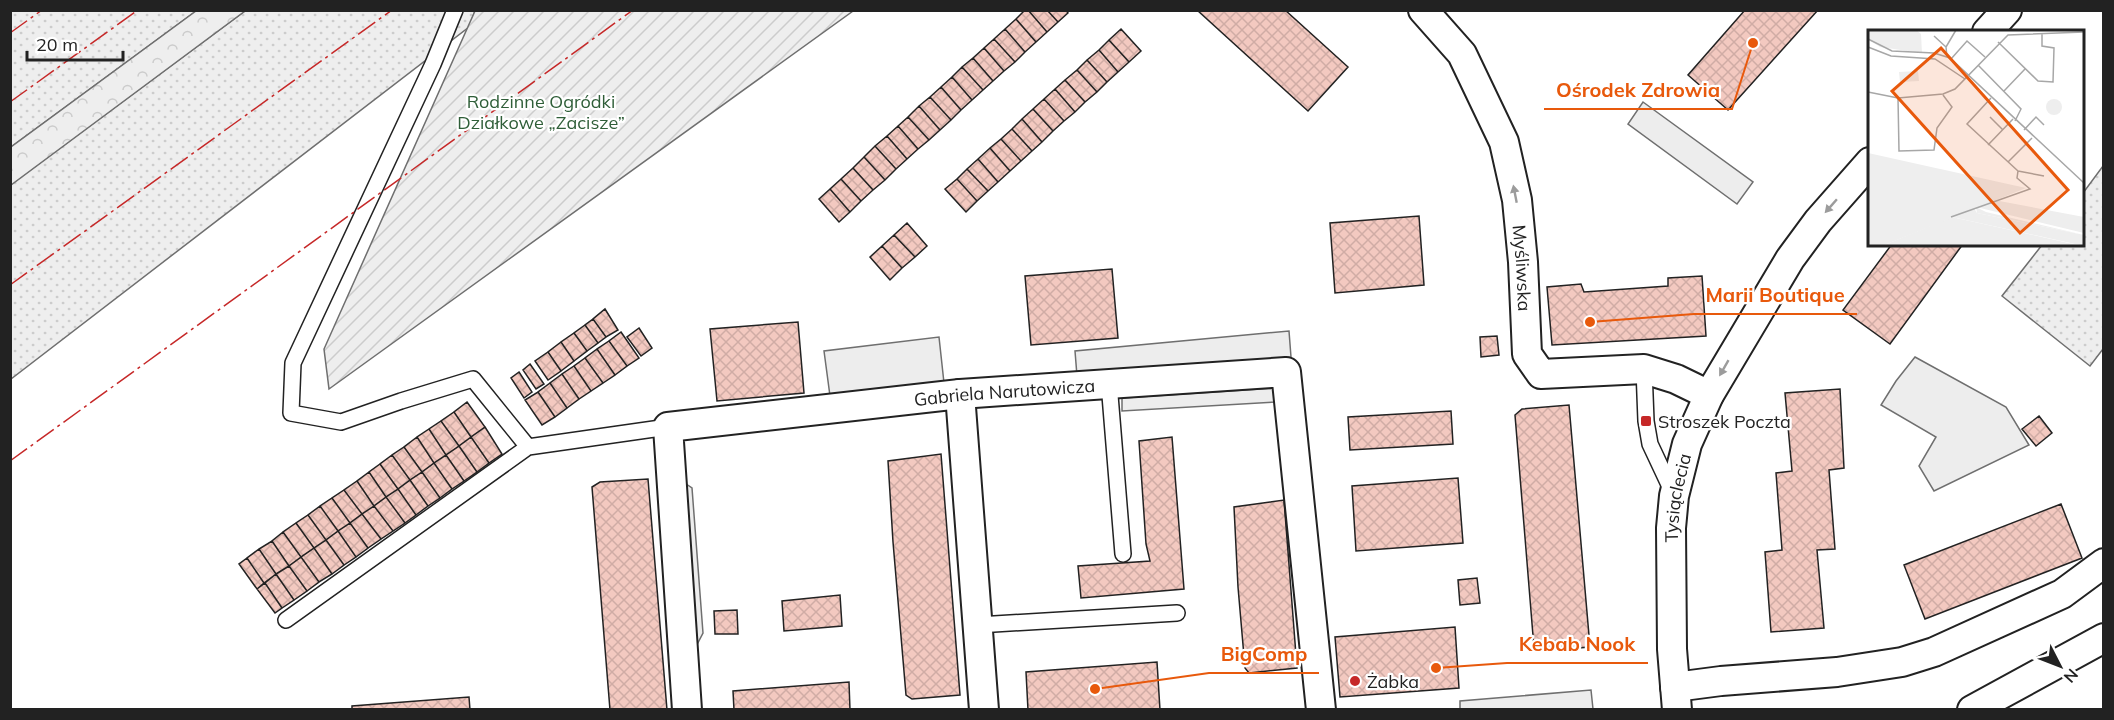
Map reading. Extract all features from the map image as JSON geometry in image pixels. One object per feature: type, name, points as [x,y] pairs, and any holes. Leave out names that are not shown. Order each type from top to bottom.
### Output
[{"type":"street","name":"Myśliwska","points":[[1423,10],[1462,54],[1504,142],[1517,200],[1527,354],[1541,374],[1644,369],[1676,379],[1709,395]]},
{"type":"street","points":[[1989,30],[2007,10]]},
{"type":"street","name":"Tysiąclecia","points":[[1676,698],[1672,649],[1671,528],[1674,496],[1687,444],[1709,395],[1790,260],[1818,220],[1868,163]]},
{"type":"street","name":"Gabriela Narutowicza","points":[[668,427],[960,393],[1286,372],[1320,710]]},
{"type":"street","points":[[960,393],[984,710]]},
{"type":"street","points":[[668,427],[687,710]]},
{"type":"street","points":[[1676,698],[1721,681],[1837,672],[1902,662],[1934,652],[2061,594],[2103,563]]},
{"type":"street","points":[[1990,706],[2103,638]]},
{"type":"lane","points":[[455,10],[433,64],[293,363],[291,412],[341,422],[473,379],[528,447]]},
{"type":"lane","points":[[1644,369],[1646,421],[1650,444],[1674,496]]},
{"type":"lane","points":[[1109,383],[1123,554]]},
{"type":"lane","points":[[286,621],[528,447],[668,427]]},
{"type":"lane","points":[[978,625],[1177,613]]},
{"type":"green space","points":[[11,11],[196,11],[11,147]]},
{"type":"green space","points":[[196,11],[245,11],[11,185],[11,147]]},
{"type":"green space","points":[[245,11],[475,11],[469,27],[11,379],[10,185]]},
{"type":"green space","name":"Rodzinne Ogródki Działkowe „Zacisze”","points":[[475,11],[853,11],[329,389],[324,349]]},
{"type":"green space","points":[[2103,166],[2103,349],[2090,366],[2002,296],[2041,246],[2084,246],[2084,192]]},
{"type":"shaded area","points":[[1643,102],[1753,182],[1737,204],[1628,124]]},
{"type":"shaded area","points":[[1289,331],[1291,357],[1077,376],[1075,351]]},
{"type":"shaded area","points":[[939,337],[944,383],[830,396],[824,351]]},
{"type":"shaded area","points":[[1915,357],[2006,407],[2029,445],[1934,491],[1919,466],[1936,437],[1881,405]]},
{"type":"shaded area","points":[[1275,388],[1276,402],[1122,411],[1122,398]]},
{"type":"shaded area","points":[[677,478],[692,488],[703,633],[692,654]]},
{"type":"shaded area","points":[[1591,690],[1593,709],[1460,709],[1460,701]]},
{"type":"building","points":[[1028,10],[1047,32],[1036,42],[1016,19]]},
{"type":"building","points":[[1028,10],[1047,10],[1058,22],[1047,32]]},
{"type":"building","points":[[1047,10],[1066,10],[1068,13],[1058,22]]},
{"type":"building","points":[[1197,10],[1285,10],[1348,67],[1308,111]]},
{"type":"building","points":[[1745,10],[1818,10],[1728,110],[1688,75]]},
{"type":"building","points":[[1016,19],[1036,42],[1025,52],[1005,29]]},
{"type":"building","points":[[1005,29],[1025,52],[1015,62],[994,39]]},
{"type":"building","points":[[1121,29],[1141,51],[1129,62],[1109,40]]},
{"type":"building","points":[[994,39],[1015,62],[1004,71],[984,48]]},
{"type":"building","points":[[1109,40],[1129,62],[1118,72],[1099,50]]},
{"type":"building","points":[[984,48],[1004,71],[993,81],[973,58]]},
{"type":"building","points":[[1099,50],[1118,72],[1107,82],[1087,60]]},
{"type":"building","points":[[973,58],[993,81],[983,90],[962,67]]},
{"type":"building","points":[[1087,60],[1107,82],[1097,92],[1077,70]]},
{"type":"building","points":[[962,67],[983,90],[972,100],[952,77]]},
{"type":"building","points":[[1077,70],[1097,92],[1085,102],[1065,80]]},
{"type":"building","points":[[952,77],[972,100],[961,110],[941,87]]},
{"type":"building","points":[[1065,80],[1085,102],[1075,112],[1055,89]]},
{"type":"building","points":[[941,87],[961,110],[951,120],[930,97]]},
{"type":"building","points":[[1055,89],[1075,112],[1064,121],[1044,99]]},
{"type":"building","points":[[930,97],[951,120],[940,130],[919,106]]},
{"type":"building","points":[[1044,99],[1064,121],[1053,131],[1033,109]]},
{"type":"building","points":[[919,106],[940,130],[929,140],[908,117]]},
{"type":"building","points":[[1033,109],[1053,131],[1042,142],[1022,119]]},
{"type":"building","points":[[908,117],[929,140],[918,149],[898,126]]},
{"type":"building","points":[[1022,119],[1042,142],[1032,151],[1012,129]]},
{"type":"building","points":[[898,126],[918,149],[907,159],[887,136]]},
{"type":"building","points":[[1012,129],[1032,151],[1021,161],[1001,139]]},
{"type":"building","points":[[887,136],[907,159],[896,169],[875,146]]},
{"type":"building","points":[[1001,139],[1021,161],[1010,171],[990,148]]},
{"type":"building","points":[[875,146],[896,169],[885,180],[864,157]]},
{"type":"building","points":[[990,148],[1010,171],[998,182],[978,159]]},
{"type":"building","points":[[864,157],[885,180],[873,190],[853,168]]},
{"type":"building","points":[[978,159],[998,182],[988,191],[967,169]]},
{"type":"building","points":[[853,168],[873,190],[861,201],[841,179]]},
{"type":"building","points":[[967,169],[988,191],[977,201],[957,179]]},
{"type":"building","points":[[841,179],[861,201],[850,212],[830,189]]},
{"type":"building","points":[[957,179],[977,201],[966,212],[945,189]]},
{"type":"building","points":[[830,189],[850,212],[839,222],[819,199]]},
{"type":"building","points":[[1419,216],[1424,285],[1335,293],[1330,223]]},
{"type":"building","points":[[907,223],[927,246],[915,257],[894,235]]},
{"type":"building","points":[[894,235],[915,257],[902,268],[882,246]]},
{"type":"building","points":[[882,246],[902,268],[890,280],[870,257]]},
{"type":"building","points":[[1891,246],[1962,246],[1890,344],[1843,310]]},
{"type":"building","points":[[1112,269],[1118,338],[1031,345],[1025,276]]},
{"type":"building","points":[[1702,276],[1706,336],[1552,345],[1547,287],[1581,284],[1584,292],[1668,286],[1668,278]]},
{"type":"building","points":[[605,309],[618,330],[606,337],[593,319]]},
{"type":"building","points":[[593,319],[606,337],[598,343],[585,325]]},
{"type":"building","points":[[798,322],[804,393],[717,401],[710,329]]},
{"type":"building","points":[[585,325],[598,343],[587,351],[574,333]]},
{"type":"building","points":[[639,328],[652,348],[641,356],[627,337]]},
{"type":"building","points":[[621,332],[639,358],[627,366],[609,341]]},
{"type":"building","points":[[574,333],[587,351],[574,361],[561,342]]},
{"type":"building","points":[[1497,336],[1499,355],[1481,357],[1480,337]]},
{"type":"building","points":[[609,341],[627,366],[615,375],[597,349]]},
{"type":"building","points":[[561,342],[574,361],[561,371],[548,352]]},
{"type":"building","points":[[597,349],[615,375],[603,383],[585,358]]},
{"type":"building","points":[[548,352],[561,371],[548,380],[535,361]]},
{"type":"building","points":[[585,358],[603,383],[591,391],[574,366]]},
{"type":"building","points":[[530,364],[544,384],[536,389],[523,370]]},
{"type":"building","points":[[574,366],[591,391],[579,399],[562,374]]},
{"type":"building","points":[[519,372],[532,392],[524,398],[511,378]]},
{"type":"building","points":[[562,374],[579,399],[567,408],[550,383]]},
{"type":"building","points":[[550,383],[567,408],[555,417],[538,392]]},
{"type":"building","points":[[1840,389],[1844,468],[1829,470],[1835,549],[1817,550],[1824,628],[1771,632],[1765,552],[1782,550],[1776,473],[1792,471],[1785,393]]},
{"type":"building","points":[[538,392],[555,417],[542,425],[525,400]]},
{"type":"building","points":[[467,402],[485,427],[471,437],[454,412]]},
{"type":"building","points":[[1569,405],[1590,647],[1540,651],[1534,648],[1515,415],[1522,409]]},
{"type":"building","points":[[1451,411],[1453,444],[1350,450],[1348,417]]},
{"type":"building","points":[[454,412],[471,437],[459,446],[441,421]]},
{"type":"building","points":[[2039,416],[2052,433],[2036,446],[2022,429]]},
{"type":"building","points":[[441,421],[459,446],[446,455],[429,429]]},
{"type":"building","points":[[485,427],[502,454],[489,463],[471,437]]},
{"type":"building","points":[[429,429],[446,455],[434,463],[417,437]]},
{"type":"building","points":[[417,437],[434,463],[422,472],[404,447]]},
{"type":"building","points":[[471,437],[489,463],[477,472],[459,446]]},
{"type":"building","points":[[1172,437],[1184,589],[1081,598],[1078,566],[1150,561],[1146,544],[1139,441]]},
{"type":"building","points":[[459,446],[477,472],[464,481],[446,455]]},
{"type":"building","points":[[404,447],[422,472],[410,480],[392,455]]},
{"type":"building","points":[[941,454],[960,695],[912,699],[906,695],[888,461]]},
{"type":"building","points":[[392,455],[410,480],[398,489],[380,464]]},
{"type":"building","points":[[446,455],[464,481],[452,489],[434,463]]},
{"type":"building","points":[[434,463],[452,489],[440,498],[422,472]]},
{"type":"building","points":[[380,464],[398,489],[386,497],[369,472]]},
{"type":"building","points":[[369,472],[386,497],[374,506],[357,481]]},
{"type":"building","points":[[422,472],[440,498],[428,506],[410,480]]},
{"type":"building","points":[[1458,478],[1463,543],[1356,551],[1352,486]]},
{"type":"building","points":[[648,479],[667,710],[610,710],[592,487],[600,482]]},
{"type":"building","points":[[410,480],[428,506],[416,515],[398,489]]},
{"type":"building","points":[[357,481],[374,506],[362,514],[344,490]]},
{"type":"building","points":[[398,489],[416,515],[405,523],[386,497]]},
{"type":"building","points":[[344,490],[362,514],[350,523],[332,498]]},
{"type":"building","points":[[386,497],[405,523],[393,531],[374,506]]},
{"type":"building","points":[[332,498],[350,523],[338,531],[320,506]]},
{"type":"building","points":[[1284,500],[1297,668],[1249,673],[1245,668],[1234,507]]},
{"type":"building","points":[[2061,504],[2082,558],[1925,619],[1904,565]]},
{"type":"building","points":[[320,506],[338,531],[326,540],[308,515]]},
{"type":"building","points":[[374,506],[393,531],[381,539],[362,514]]},
{"type":"building","points":[[362,514],[381,539],[368,548],[350,523]]},
{"type":"building","points":[[308,515],[326,540],[314,548],[296,523]]},
{"type":"building","points":[[296,523],[314,548],[301,557],[283,532]]},
{"type":"building","points":[[350,523],[368,548],[356,557],[338,531]]},
{"type":"building","points":[[338,531],[356,557],[344,565],[326,540]]},
{"type":"building","points":[[283,532],[301,557],[289,566],[272,541]]},
{"type":"building","points":[[326,540],[344,565],[332,574],[314,548]]},
{"type":"building","points":[[272,541],[289,566],[276,574],[259,549]]},
{"type":"building","points":[[314,548],[332,574],[319,582],[301,557]]},
{"type":"building","points":[[259,549],[276,574],[264,583],[247,558]]},
{"type":"building","points":[[301,557],[319,582],[307,591],[289,566]]},
{"type":"building","points":[[247,558],[264,583],[257,589],[239,564]]},
{"type":"building","points":[[289,566],[307,591],[294,600],[276,574]]},
{"type":"building","points":[[276,574],[294,600],[282,608],[265,583]]},
{"type":"building","points":[[1477,578],[1480,603],[1460,605],[1458,580]]},
{"type":"building","points":[[265,583],[282,608],[275,613],[257,589]]},
{"type":"building","points":[[840,595],[842,626],[784,631],[782,601]]},
{"type":"building","points":[[737,610],[738,634],[715,634],[714,611]]},
{"type":"building","points":[[1455,627],[1459,688],[1340,697],[1335,637]]},
{"type":"building","points":[[1157,662],[1160,710],[1028,710],[1026,672]]},
{"type":"building","points":[[849,682],[850,710],[734,710],[733,691]]},
{"type":"building","points":[[469,697],[470,710],[352,710],[352,706]]},
{"type":"power","points":[[10,33],[42,10]]},
{"type":"power","points":[[10,102],[138,10]]},
{"type":"power","points":[[10,285],[392,10]]},
{"type":"power","points":[[10,461],[633,10]]},
{"type":"place","name":"Ośrodek Zdrowia","points":[[1753,43]]},
{"type":"place","name":"Marii Boutique","points":[[1590,322]]},
{"type":"place","name":"Stroszek Poczta","points":[[1646,421]]},
{"type":"place","name":"Kebab Nook","points":[[1436,668]]},
{"type":"place","name":"Żabka","points":[[1355,681]]},
{"type":"place","name":"BigComp","points":[[1095,689]]}]
